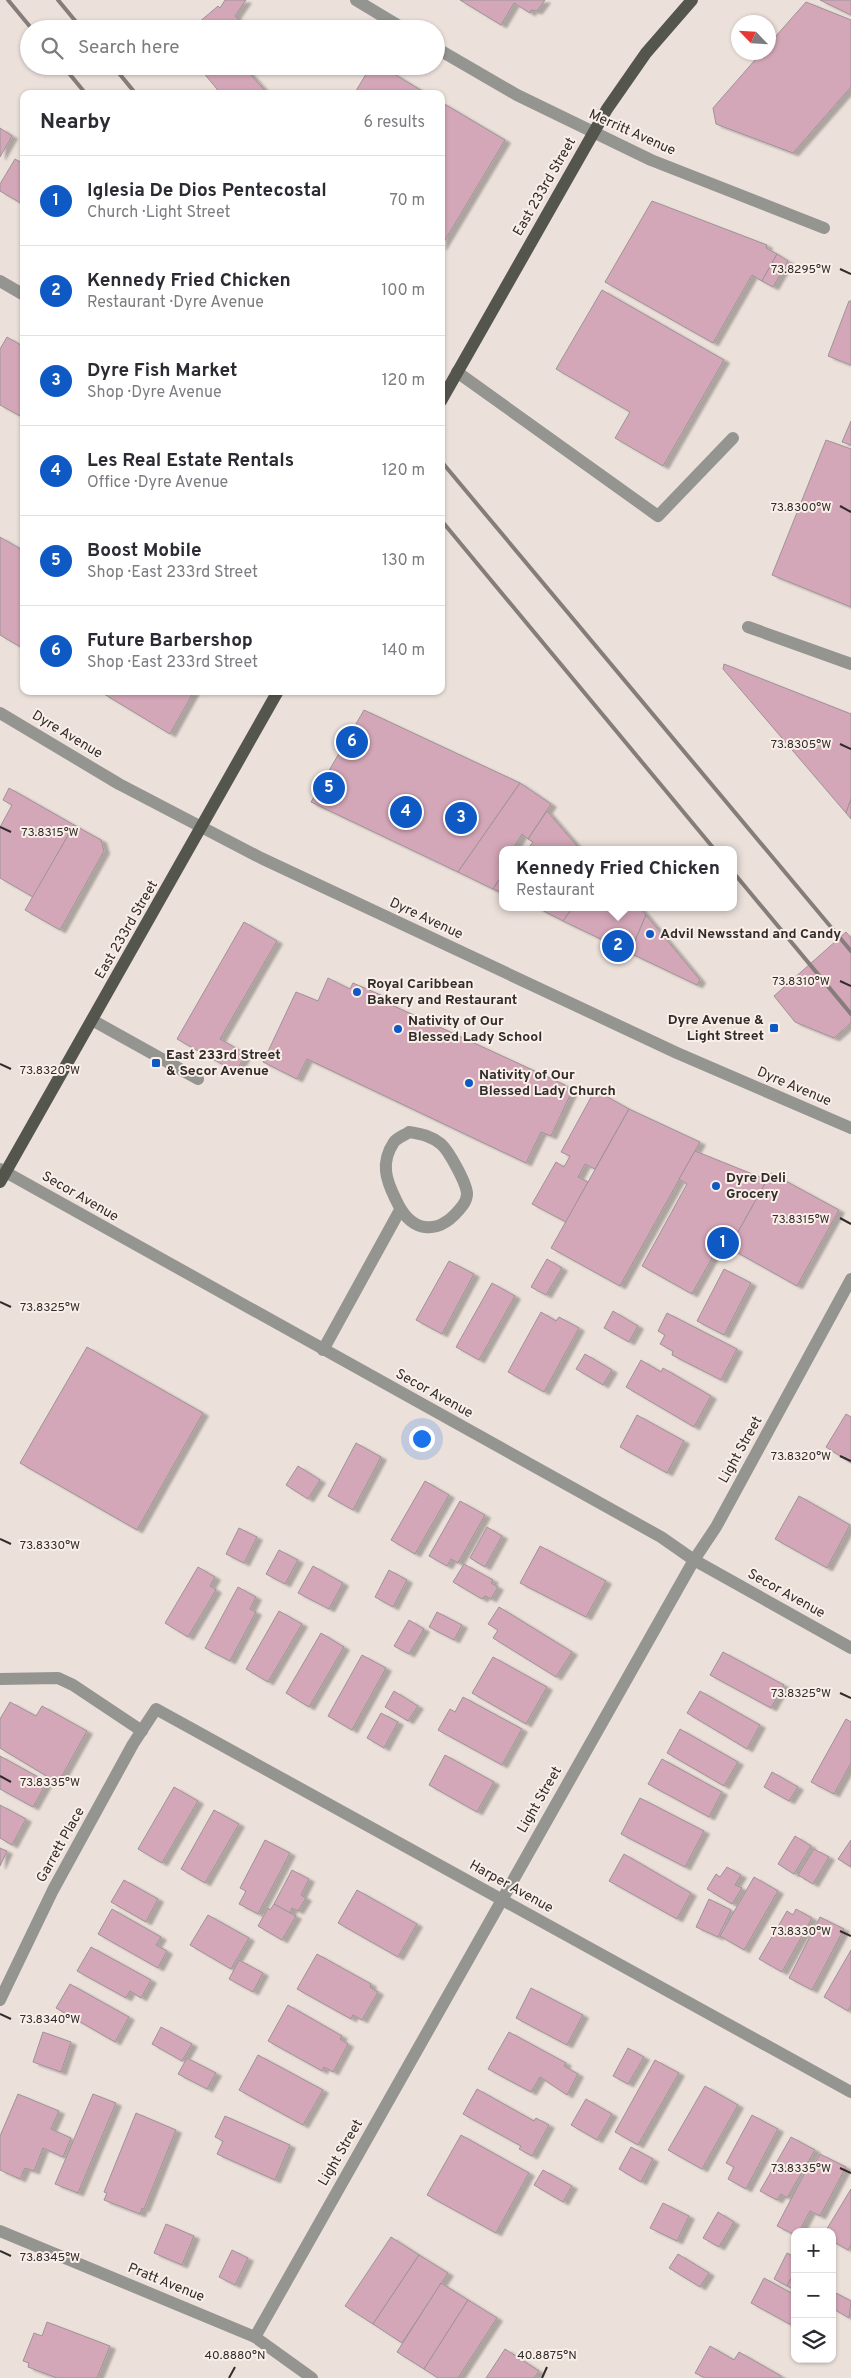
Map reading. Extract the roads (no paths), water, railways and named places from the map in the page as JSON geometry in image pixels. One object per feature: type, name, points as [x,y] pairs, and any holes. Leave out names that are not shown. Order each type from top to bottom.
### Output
[{"type":"main road","name":"East 233rd Street","points":[[445,394],[593,133],[646,53],[692,0]]},
{"type":"main road","name":"East 233rd Street","points":[[2,1174],[92,1020],[276,695]]},
{"type":"street","points":[[356,0],[389,20]]},
{"type":"street","name":"Merritt Avenue","points":[[445,53],[517,95],[651,160],[824,228]]},
{"type":"street","points":[[0,281],[20,293]]},
{"type":"street","points":[[457,372],[658,516],[733,438]]},
{"type":"street","points":[[748,627],[851,664]]},
{"type":"street","name":"Dyre Avenue","points":[[0,714],[119,784],[261,858],[677,1054],[851,1128]]},
{"type":"street","points":[[92,1020],[198,1079]]},
{"type":"street","points":[[410,1132],[427,1135],[443,1145],[466,1186],[467,1197],[462,1206],[446,1221],[426,1228],[409,1221],[400,1210],[386,1179],[386,1160],[394,1141],[410,1132]]},
{"type":"street","name":"Secor Avenue","points":[[2,1174],[661,1537],[694,1560],[851,1648]]},
{"type":"street","points":[[323,1350],[400,1210]]},
{"type":"street","name":"Light Street","points":[[255,2337],[501,1899],[694,1560],[716,1527],[851,1279]]},
{"type":"street","points":[[0,1679],[58,1678],[73,1685],[142,1730]]},
{"type":"street","name":"Harper Avenue","points":[[156,1709],[851,2092]]},
{"type":"street","name":"Garrett Place","points":[[0,2000],[53,1890],[142,1730],[156,1709]]},
{"type":"street","name":"Pratt Avenue","points":[[0,2231],[255,2337],[312,2378]]},
{"type":"railway","points":[[8,0],[25,20]]},
{"type":"railway","points":[[58,0],[75,20]]},
{"type":"railway","points":[[70,75],[83,90]]},
{"type":"railway","points":[[120,75],[133,90]]},
{"type":"railway","points":[[445,466],[851,951]]},
{"type":"railway","points":[[445,525],[712,846]]},
{"type":"railway","points":[[737,877],[851,1014]]},
{"type":"place","name":"Future Barbershop","points":[[352,742]]},
{"type":"place","name":"Boost Mobile","points":[[329,788]]},
{"type":"place","name":"Les Real Estate Rentals","points":[[406,812]]},
{"type":"place","name":"Dyre Fish Market","points":[[461,818]]},
{"type":"place","name":"Advil Newsstand and Candy","points":[[650,934]]},
{"type":"place","name":"Kennedy Fried Chicken","points":[[618,946]]},
{"type":"place","name":"Royal Caribbean Bakery and Restaurant","points":[[357,992]]},
{"type":"place","name":"Dyre Avenue & Light Street","points":[[774,1028]]},
{"type":"place","name":"Nativity of Our Blessed Lady School","points":[[398,1029]]},
{"type":"place","name":"East 233rd Street & Secor Avenue","points":[[156,1063]]},
{"type":"place","name":"Nativity of Our Blessed Lady Church","points":[[469,1083]]},
{"type":"place","name":"Dyre Deli Grocery","points":[[716,1186]]},
{"type":"place","name":"Iglesia De Dios Pentecostal","points":[[723,1243]]}]
